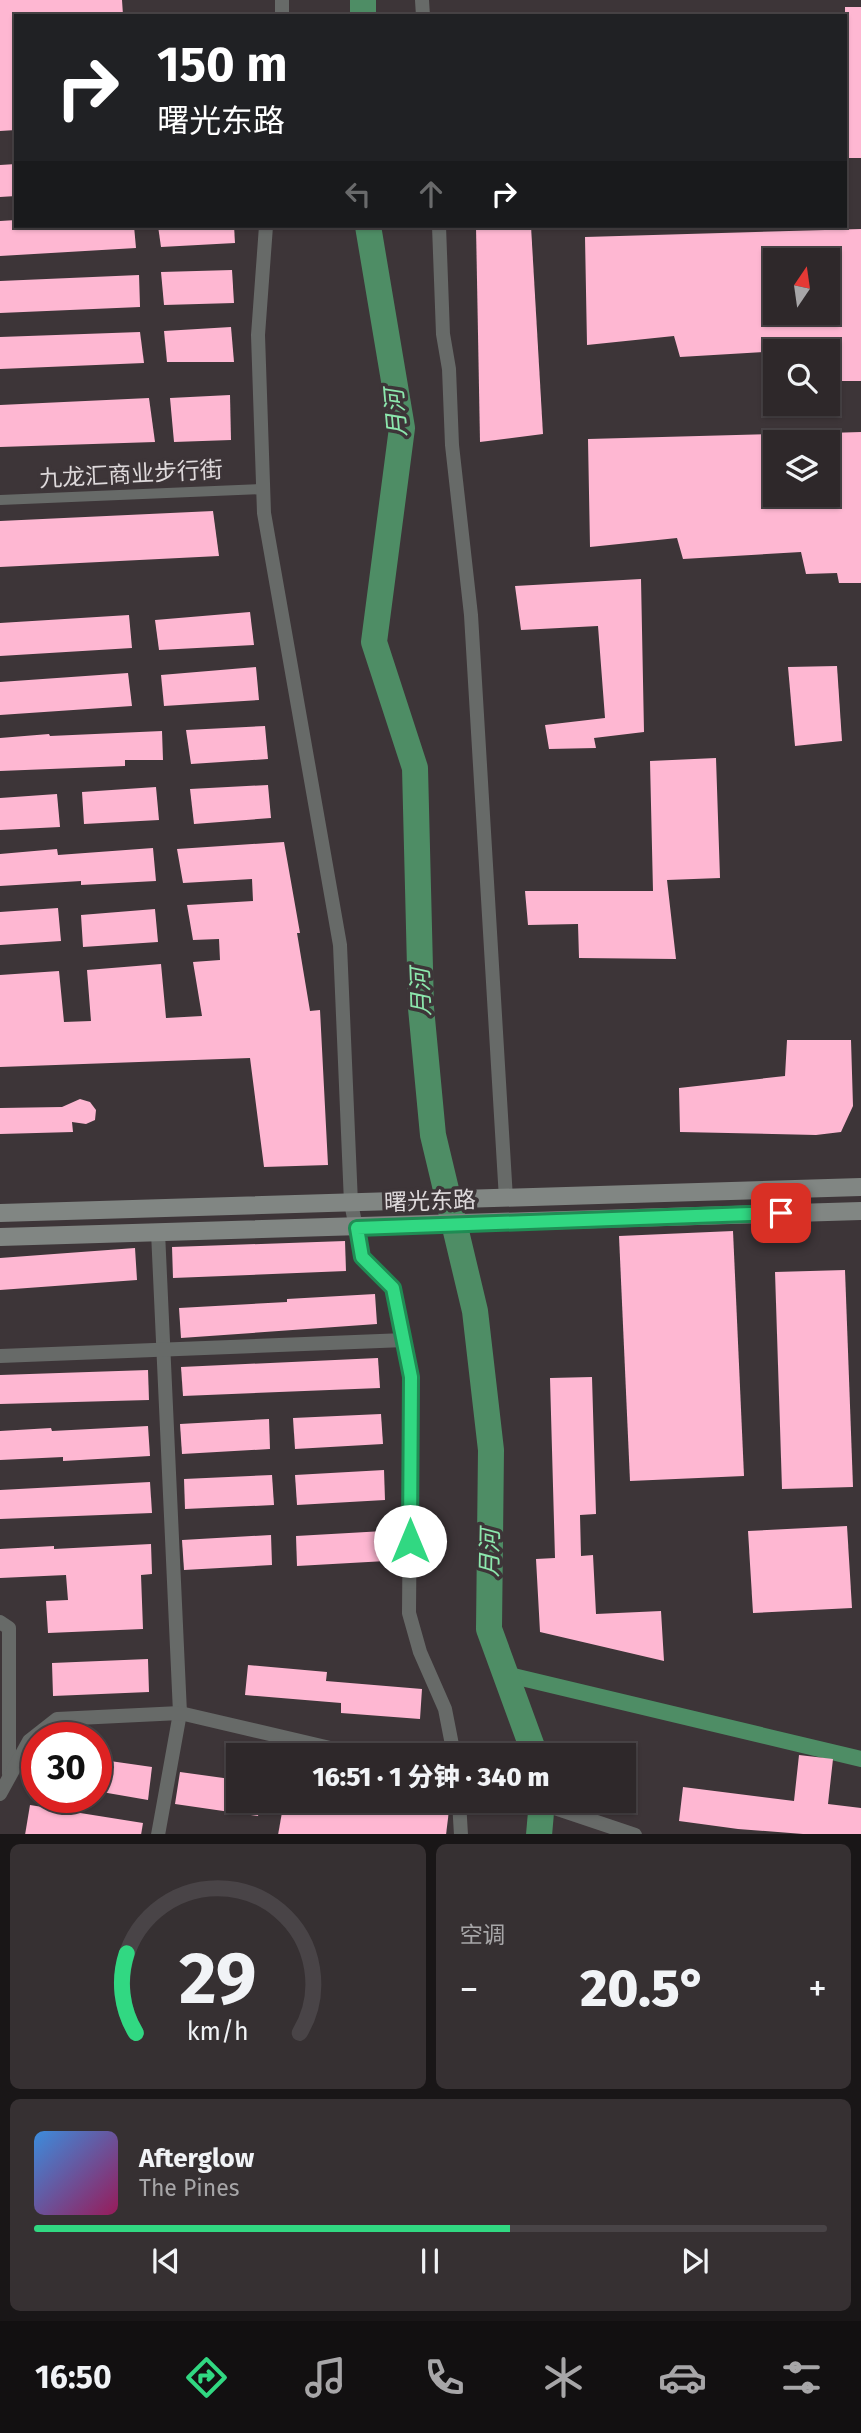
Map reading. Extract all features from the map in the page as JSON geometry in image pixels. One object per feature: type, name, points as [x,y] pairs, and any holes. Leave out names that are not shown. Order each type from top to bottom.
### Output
[{"type":"main road","name":"曙光东路","points":[[0,1213],[861,1187]]},
{"type":"main road","name":"曙光东路","points":[[0,1237],[861,1211]]},
{"type":"street","points":[[266,228],[258,335],[264,513],[340,945],[351,1203],[362,1257],[393,1288],[411,1377],[409,1613],[420,1652],[445,1709],[452,1743]]},
{"type":"street","points":[[439,228],[443,334],[449,369],[452,445],[471,615],[506,1199]]},
{"type":"street","name":"九龙汇商业步行街","points":[[0,500],[263,489]]},
{"type":"street","points":[[158,1232],[180,1713],[158,1834]]},
{"type":"street","points":[[0,1356],[405,1340]]},
{"type":"street","points":[[0,1622],[9,1628],[9,1775]]},
{"type":"street","points":[[0,1794],[29,1741],[57,1719],[180,1713],[309,1743]]},
{"type":"street","points":[[460,1813],[461,1834]]},
{"type":"street","points":[[571,1813],[632,1834]]},
{"type":"building","points":[[0,0],[122,0],[123,14],[14,14],[14,130],[0,131]]},
{"type":"building","points":[[845,7],[861,7],[861,158],[847,158]]},
{"type":"building","points":[[14,164],[14,196],[0,197],[0,165]]},
{"type":"building","points":[[14,220],[14,228],[134,228],[136,248],[0,256],[0,221]]},
{"type":"building","points":[[158,228],[234,228],[235,243],[161,247]]},
{"type":"building","points":[[476,228],[531,228],[543,434],[480,442]]},
{"type":"building","points":[[861,229],[861,381],[840,381],[840,339],[763,339],[763,352],[680,357],[674,336],[587,345],[585,237]]},
{"type":"building","points":[[232,270],[234,303],[164,305],[161,272]]},
{"type":"building","points":[[139,275],[140,307],[0,313],[0,281]]},
{"type":"building","points":[[231,327],[234,362],[167,362],[164,331]]},
{"type":"building","points":[[140,332],[144,363],[0,369],[0,337]]},
{"type":"building","points":[[230,395],[231,440],[174,442],[170,398]]},
{"type":"building","points":[[149,398],[155,442],[0,447],[0,405]]},
{"type":"building","points":[[861,432],[861,583],[839,583],[837,573],[806,574],[801,552],[683,559],[677,538],[590,547],[588,439],[763,434],[763,507],[840,507],[840,433]]},
{"type":"building","points":[[213,511],[219,556],[0,567],[0,521]]},
{"type":"building","points":[[641,579],[644,732],[594,738],[596,748],[549,749],[545,725],[605,718],[598,626],[521,630],[515,586]]},
{"type":"building","points":[[250,612],[254,645],[159,650],[155,620]]},
{"type":"building","points":[[129,615],[132,648],[0,656],[0,623]]},
{"type":"building","points":[[837,666],[842,741],[795,746],[788,667]]},
{"type":"building","points":[[256,667],[259,700],[164,706],[161,675]]},
{"type":"building","points":[[128,673],[132,706],[0,715],[0,682]]},
{"type":"building","points":[[265,726],[268,759],[191,764],[186,730]]},
{"type":"building","points":[[162,731],[163,760],[125,760],[125,766],[0,771],[0,738]]},
{"type":"building","points":[[716,758],[720,878],[667,880],[676,959],[579,958],[578,924],[528,925],[525,891],[653,891],[650,761]]},
{"type":"building","points":[[268,785],[271,818],[194,824],[190,789]]},
{"type":"building","points":[[156,787],[159,820],[84,824],[82,792]]},
{"type":"building","points":[[57,794],[60,827],[0,830],[0,798]]},
{"type":"building","points":[[284,842],[310,1011],[320,1010],[328,1165],[264,1167],[250,1058],[0,1067],[0,975],[59,971],[64,1022],[91,1021],[87,970],[161,964],[166,1018],[202,1016],[193,962],[220,960],[219,939],[193,940],[187,905],[253,901],[252,879],[183,883],[177,849]]},
{"type":"building","points":[[153,848],[156,881],[81,885],[81,881],[0,886],[0,854],[57,849],[58,855]]},
{"type":"building","points":[[58,908],[61,941],[0,945],[0,912]]},
{"type":"building","points":[[155,909],[158,942],[83,947],[81,915]]},
{"type":"building","points":[[787,1040],[851,1040],[853,1106],[841,1132],[816,1135],[680,1132],[679,1088],[785,1076]]},
{"type":"building","points":[[80,1099],[90,1102],[96,1110],[95,1120],[86,1124],[72,1122],[73,1132],[0,1134],[0,1108],[62,1107]]},
{"type":"building","points":[[733,1231],[744,1476],[630,1481],[619,1236]]},
{"type":"building","points":[[345,1241],[346,1271],[173,1278],[172,1247]]},
{"type":"building","points":[[135,1248],[137,1280],[0,1290],[0,1258]]},
{"type":"building","points":[[845,1270],[853,1487],[782,1489],[775,1272]]},
{"type":"building","points":[[375,1294],[377,1324],[181,1338],[179,1308]]},
{"type":"building","points":[[378,1358],[380,1388],[183,1396],[181,1367]]},
{"type":"building","points":[[148,1370],[149,1400],[0,1404],[0,1375]]},
{"type":"building","points":[[592,1377],[596,1514],[580,1515],[581,1556],[593,1555],[596,1614],[661,1611],[664,1661],[540,1632],[536,1559],[555,1558],[550,1378]]},
{"type":"building","points":[[381,1414],[383,1444],[295,1449],[293,1418]]},
{"type":"building","points":[[269,1419],[270,1449],[182,1454],[180,1424]]},
{"type":"building","points":[[148,1426],[150,1456],[63,1461],[63,1457],[0,1460],[0,1431]]},
{"type":"building","points":[[384,1470],[385,1500],[297,1505],[295,1475]]},
{"type":"building","points":[[272,1475],[274,1505],[185,1509],[184,1479]]},
{"type":"building","points":[[150,1482],[152,1513],[0,1519],[0,1490]]},
{"type":"building","points":[[847,1526],[852,1608],[753,1613],[748,1531]]},
{"type":"building","points":[[384,1531],[386,1561],[297,1566],[296,1536]]},
{"type":"building","points":[[271,1535],[272,1565],[184,1570],[182,1540]]},
{"type":"building","points":[[151,1544],[152,1574],[141,1575],[143,1629],[48,1633],[46,1601],[68,1600],[66,1575],[0,1578],[0,1549]]},
{"type":"building","points":[[148,1659],[149,1692],[53,1696],[52,1663]]},
{"type":"building","points":[[248,1665],[327,1672],[326,1681],[422,1689],[420,1719],[341,1713],[341,1703],[245,1695]]},
{"type":"building","points":[[799,1755],[833,1759],[828,1804],[861,1808],[861,1834],[803,1834],[679,1821],[683,1787],[794,1801]]},
{"type":"building","points":[[112,1761],[152,1767],[148,1800],[112,1794]]},
{"type":"building","points":[[180,1772],[226,1778],[226,1811],[175,1804]]},
{"type":"building","points":[[29,1813],[80,1813],[143,1823],[141,1834],[25,1834]]},
{"type":"building","points":[[237,1813],[259,1813],[258,1816]]},
{"type":"building","points":[[282,1813],[449,1813],[446,1834],[278,1834]]},
{"type":"waterway","name":"月河","points":[[363,0],[363,14]]},
{"type":"waterway","name":"月河","points":[[368,228],[402,428],[374,642],[415,768],[421,1008],[433,1135],[475,1311],[491,1450],[489,1629],[531,1743]]},
{"type":"waterway","points":[[505,1674],[861,1759]]},
{"type":"waterway","name":"月河","points":[[539,1834],[541,1813]]},
{"type":"route","points":[[410,1541],[411,1377],[405,1340],[393,1288],[362,1257],[357,1228],[781,1213]]}]
